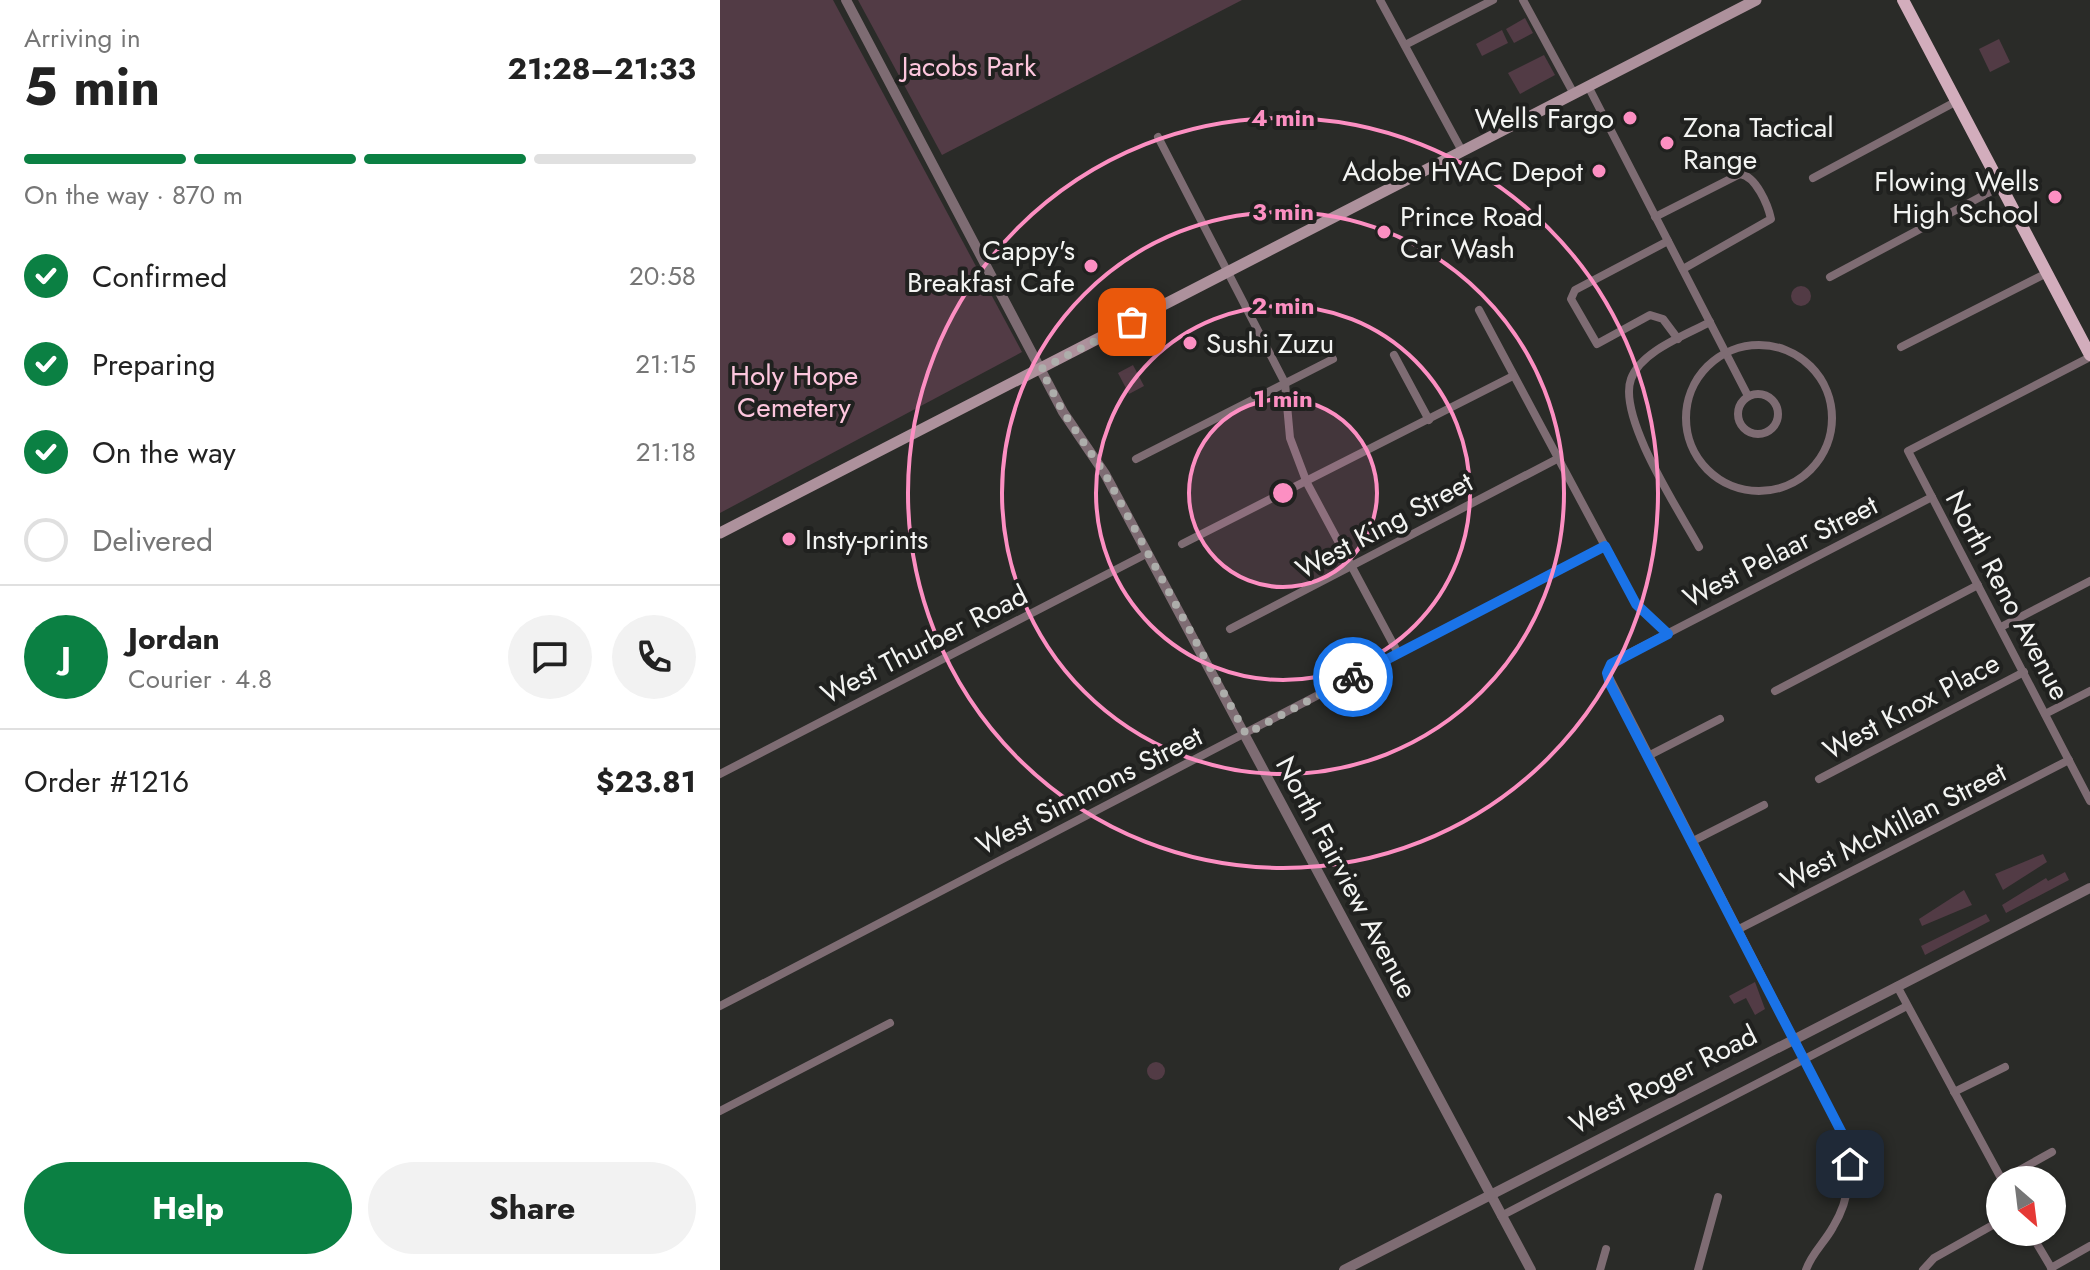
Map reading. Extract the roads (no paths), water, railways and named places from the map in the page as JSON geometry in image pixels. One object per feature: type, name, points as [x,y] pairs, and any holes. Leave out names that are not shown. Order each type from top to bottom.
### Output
[{"type":"main road","points":[[720,533],[1756,0]]},
{"type":"main road","points":[[1903,0],[2090,356]]},
{"type":"street","name":"North Fairview Avenue","points":[[846,0],[1063,412],[1105,474],[1531,1270]]},
{"type":"street","points":[[1380,0],[1462,151]]},
{"type":"street","points":[[1405,45],[1493,0]]},
{"type":"street","points":[[1523,0],[1574,94]]},
{"type":"street","points":[[1588,86],[1748,396]]},
{"type":"street","points":[[1813,178],[1957,101]]},
{"type":"street","points":[[1158,137],[1285,383],[1290,438],[1307,483],[1398,653]]},
{"type":"street","points":[[1655,217],[1740,174],[1751,178],[1760,194],[1771,219],[1683,269]]},
{"type":"street","points":[[1830,277],[2001,186]]},
{"type":"street","points":[[1668,241],[1575,290],[1571,299],[1597,344],[1650,315],[1663,319],[1678,339]]},
{"type":"street","points":[[1901,347],[2047,273]]},
{"type":"street","points":[[1479,310],[1636,604],[1668,634]]},
{"type":"street","points":[[1699,547],[1642,439],[1629,405],[1631,378],[1646,359],[1710,322]]},
{"type":"street","points":[[1761,345],[1781,349],[1801,358],[1823,384],[1830,403],[1829,437],[1816,463],[1797,480],[1776,488],[1753,490],[1732,485],[1711,473],[1699,458],[1689,437],[1686,404],[1693,384],[1707,366],[1725,353],[1761,345]]},
{"type":"street","points":[[1394,355],[1429,420]]},
{"type":"street","name":"North Reno Avenue","points":[[2090,356],[1908,451],[2090,801]]},
{"type":"street","points":[[1136,459],[1333,359]]},
{"type":"street","points":[[1182,544],[1513,376]]},
{"type":"street","points":[[1765,395],[1774,402],[1777,419],[1766,432],[1748,431],[1740,423],[1738,411],[1748,396],[1765,395]]},
{"type":"street","name":"West King Street","points":[[1230,629],[1557,459]]},
{"type":"street","name":"West Pelaar Street","points":[[1608,670],[1615,661],[1932,497]]},
{"type":"street","name":"West Simmons Street","points":[[720,1006],[1605,546]]},
{"type":"street","name":"West Thurber Road","points":[[720,774],[1148,553]]},
{"type":"street","points":[[2001,627],[2090,581]]},
{"type":"street","points":[[1775,691],[1978,585]]},
{"type":"street","points":[[1598,668],[1608,670],[1610,684],[1791,1040],[1843,1135],[1850,1164],[1849,1184],[1834,1226],[1806,1270]]},
{"type":"street","name":"West Knox Place","points":[[1819,779],[2024,672]]},
{"type":"street","points":[[2045,714],[2090,691]]},
{"type":"street","points":[[1648,756],[1720,719]]},
{"type":"street","name":"West McMillan Street","points":[[1737,930],[2069,760]]},
{"type":"street","points":[[1691,842],[1764,805]]},
{"type":"street","name":"West Roger Road","points":[[1344,1270],[2090,888]]},
{"type":"street","points":[[1897,986],[1994,1166]]},
{"type":"street","name":"West Roger Road","points":[[1501,1216],[1907,1006]]},
{"type":"street","points":[[720,1111],[890,1023]]},
{"type":"street","points":[[1954,1092],[2005,1067]]},
{"type":"street","points":[[2027,1166],[2052,1152]]},
{"type":"street","points":[[1849,1184],[1864,1184]]},
{"type":"street","points":[[1702,1269],[1718,1197]]},
{"type":"street","points":[[1923,1270],[1934,1258],[1986,1229]]},
{"type":"street","points":[[2038,1246],[2051,1269],[2090,1246]]},
{"type":"street","points":[[1600,1270],[1606,1249]]},
{"type":"place","name":"Wells Fargo","points":[[1630,118]]},
{"type":"place","name":"Zona Tactical Range","points":[[1667,143]]},
{"type":"place","name":"Adobe HVAC Depot","points":[[1599,171]]},
{"type":"place","name":"Flowing Wells High School","points":[[2055,197]]},
{"type":"place","name":"Prince Road Car Wash","points":[[1384,232]]},
{"type":"place","name":"Cappy's Breakfast Cafe","points":[[1091,266]]},
{"type":"place","name":"Sushi Zuzu","points":[[1190,343]]},
{"type":"place","name":"Insty-prints","points":[[789,539]]},
{"type":"park label","name":"Jacobs Park","points":[[969,66]]},
{"type":"park label","name":"Holy Hope Cemetery","points":[[794,391]]}]
